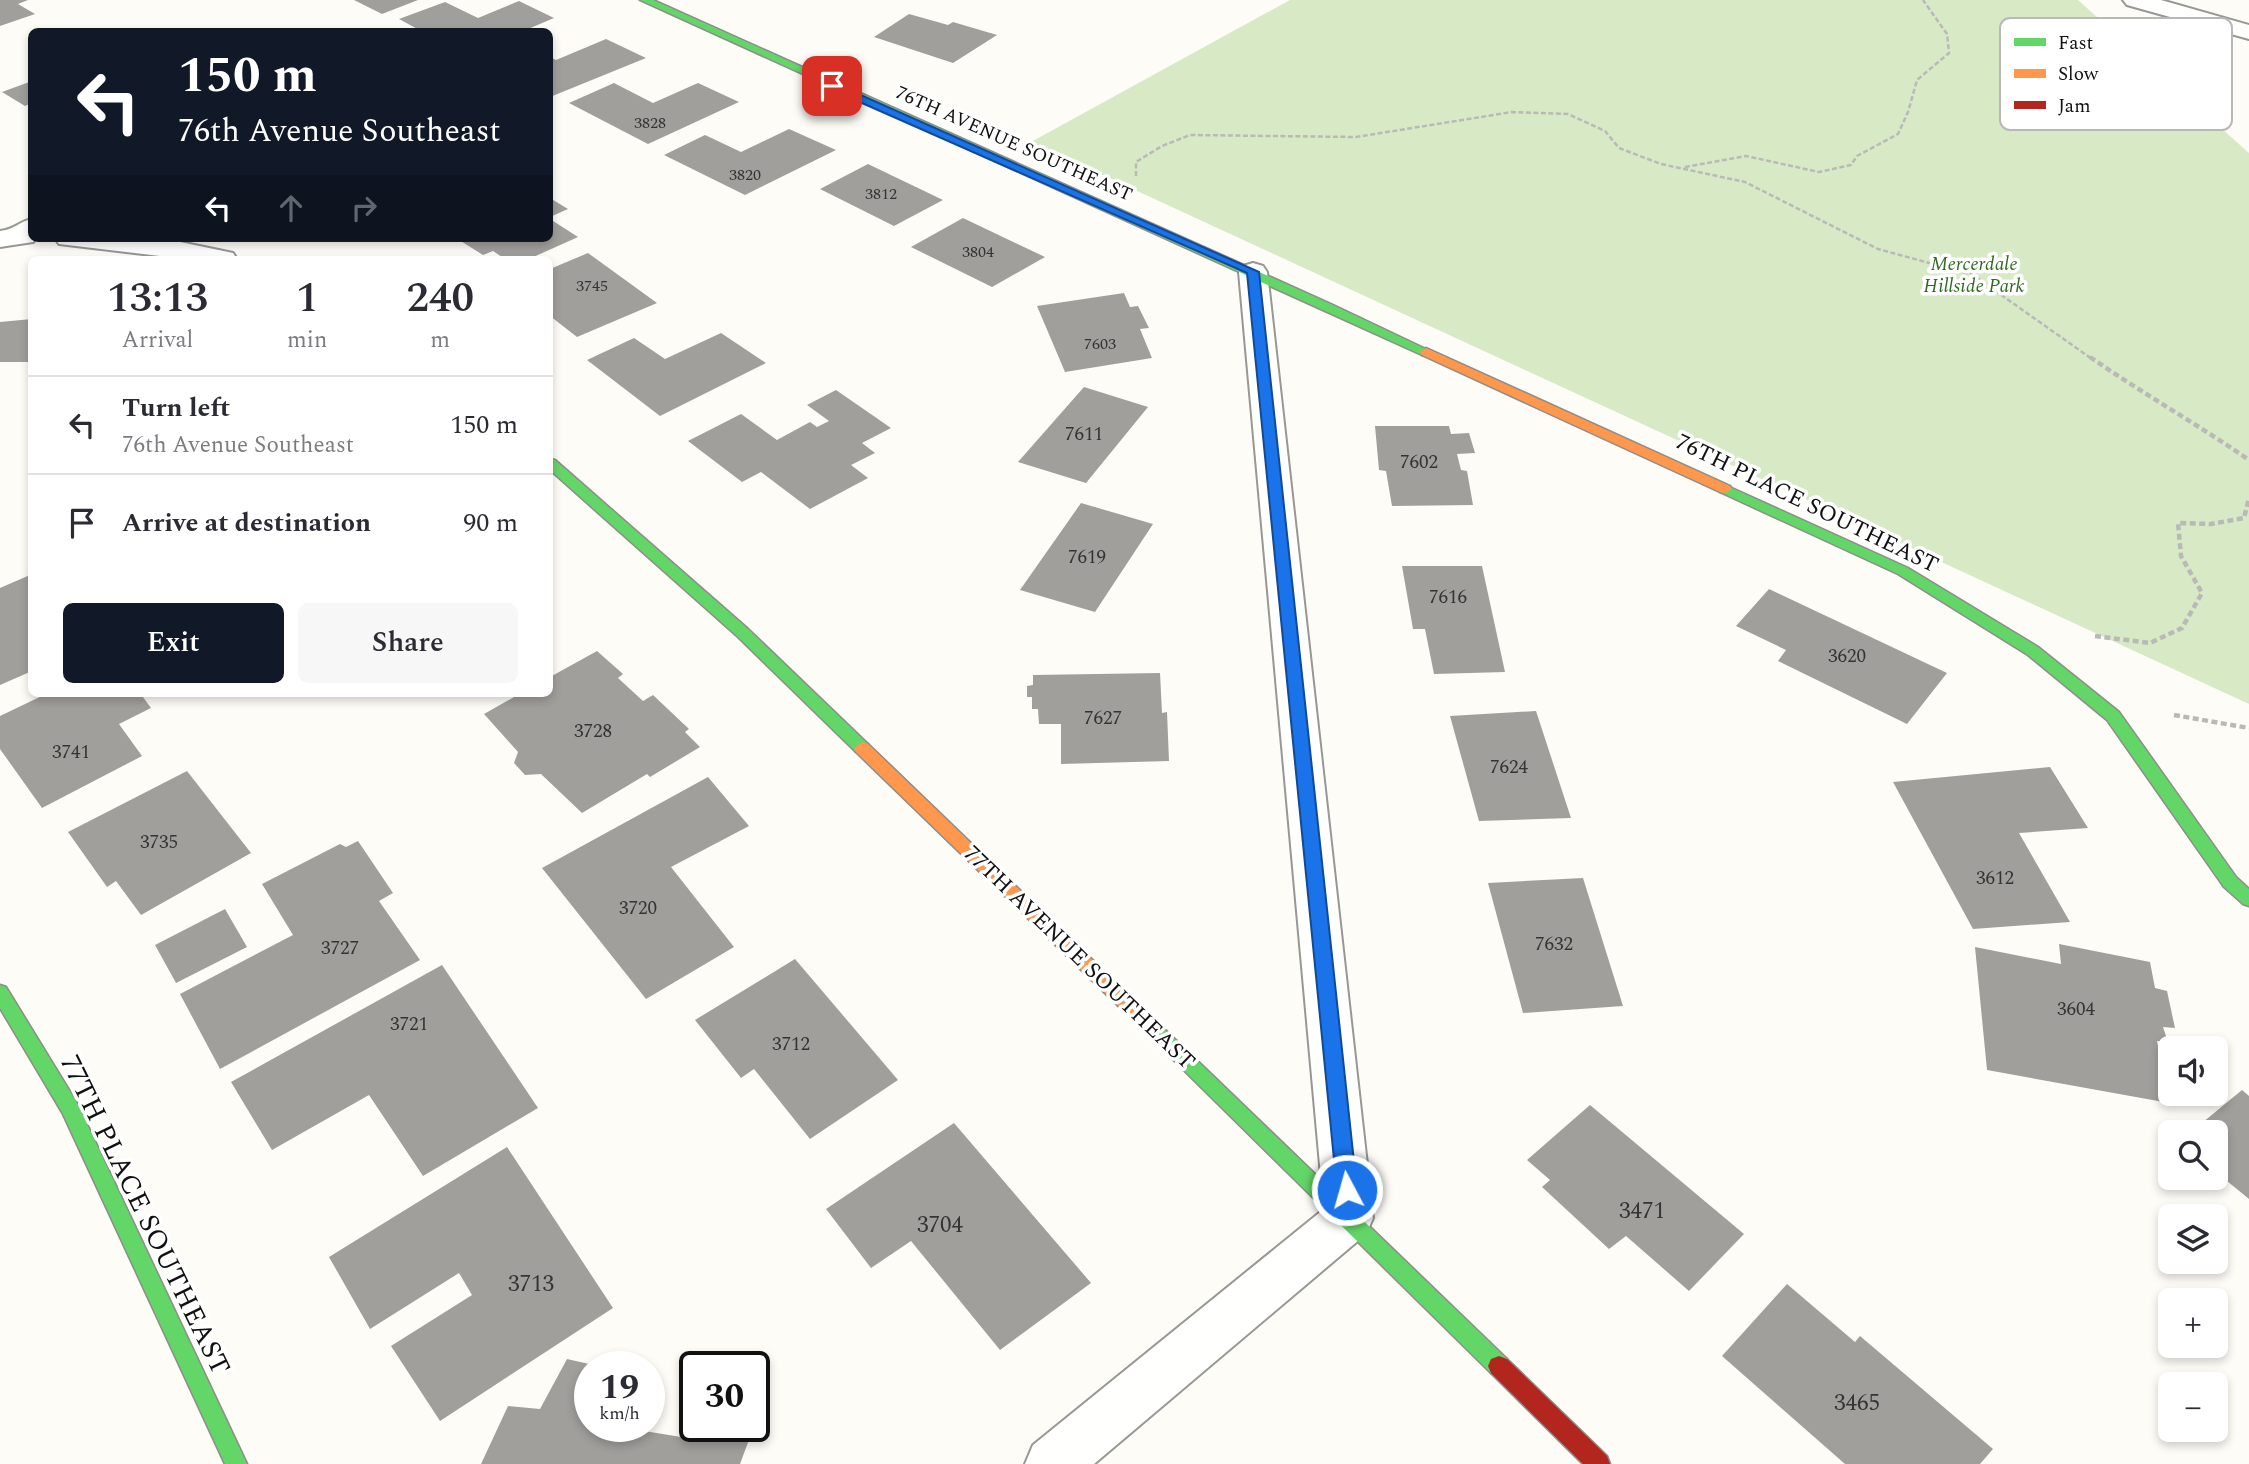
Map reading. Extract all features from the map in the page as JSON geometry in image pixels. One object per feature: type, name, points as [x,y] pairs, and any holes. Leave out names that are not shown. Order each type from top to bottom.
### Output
[{"type":"street","name":"76TH AVENUE SOUTHEAST","points":[[645,0],[855,97],[1253,272]]},
{"type":"street","points":[[2135,0],[2199,18]]},
{"type":"street","points":[[2232,27],[2249,32]]},
{"type":"street","points":[[132,242],[185,249],[212,256]]},
{"type":"street","points":[[1052,1464],[1349,1218],[1253,272]]},
{"type":"street","name":"76TH PLACE SOUTHEAST","points":[[1253,272],[1903,571],[2033,651],[2113,716],[2230,881],[2249,899]]},
{"type":"street","name":"77TH AVENUE SOUTHEAST","points":[[553,466],[743,633],[1349,1218],[1599,1464]]},
{"type":"street","name":"77TH PLACE SOUTHEAST","points":[[0,992],[70,1109],[236,1464]]},
{"type":"path","points":[[1681,168],[1746,156],[1819,172],[1851,165],[1857,156],[1898,134],[1908,112],[1917,80],[1950,53],[1947,34],[1923,0]]},
{"type":"path","points":[[1123,214],[1136,197],[1136,162],[1162,146],[1190,135],[1356,137],[1512,112],[1568,114],[1605,131],[1619,148],[1681,168],[1745,182],[1878,250],[1973,275],[1995,293],[2127,383],[2190,419],[2249,460]]},
{"type":"path","points":[[2086,639],[2095,636],[2150,643],[2182,628],[2202,593],[2181,556],[2179,523],[2211,524],[2245,519],[2249,498]]},
{"type":"green space","name":"Mercerdale Hillside Park","points":[[1290,0],[2078,0],[2098,18],[2000,18],[2000,130],[2223,130],[2249,153],[2249,704],[1031,142]]},
{"type":"building","points":[[0,0],[28,0],[18,4],[35,14],[0,26]]},
{"type":"building","points":[[354,0],[418,0],[382,14]]},
{"type":"building","points":[[519,1],[554,18],[530,28],[416,28],[399,19],[445,2],[478,18]]},
{"type":"building","points":[[909,14],[948,25],[953,22],[997,35],[953,63],[874,37]]},
{"type":"building","points":[[606,39],[646,58],[553,96],[553,58],[556,60]]},
{"type":"building","points":[[28,82],[28,105],[25,106],[2,92]]},
{"type":"building","points":[[614,83],[653,103],[698,83],[739,102],[648,144],[569,103]]},
{"type":"building","points":[[789,129],[836,150],[745,195],[664,155],[705,135],[741,152]]},
{"type":"building","points":[[868,164],[943,200],[894,226],[820,189]]},
{"type":"building","points":[[553,200],[568,209],[553,216]]},
{"type":"building","points":[[963,218],[1045,257],[992,287],[911,247]]},
{"type":"building","points":[[553,221],[578,237],[536,256],[500,256],[493,251],[483,255],[462,242],[553,242]]},
{"type":"building","points":[[588,253],[657,303],[577,337],[553,318],[553,268]]},
{"type":"building","points":[[1124,293],[1130,307],[1138,306],[1149,328],[1140,329],[1152,358],[1065,372],[1037,306]]},
{"type":"building","points":[[28,319],[28,362],[0,362],[0,322]]},
{"type":"building","points":[[721,333],[766,363],[660,416],[587,360],[634,338],[665,359]]},
{"type":"building","points":[[1084,387],[1148,407],[1086,483],[1018,462]]},
{"type":"building","points":[[836,390],[891,428],[862,443],[875,453],[851,465],[868,478],[810,509],[761,472],[742,482],[688,441],[741,414],[777,440],[810,422],[817,427],[829,421],[807,405]]},
{"type":"building","points":[[1375,426],[1449,426],[1451,434],[1469,433],[1475,453],[1457,454],[1461,470],[1467,471],[1473,505],[1392,506],[1386,471],[1379,470]]},
{"type":"building","points":[[1081,503],[1153,524],[1095,612],[1020,590]]},
{"type":"building","points":[[1402,566],[1482,566],[1505,672],[1434,674],[1425,629],[1413,629]]},
{"type":"building","points":[[28,576],[28,673],[0,685],[0,588]]},
{"type":"building","points":[[1769,589],[1947,673],[1907,724],[1778,661],[1786,650],[1736,626]]},
{"type":"building","points":[[597,651],[623,674],[618,678],[643,701],[653,695],[689,729],[685,732],[700,747],[650,777],[647,774],[582,813],[541,774],[525,775],[514,763],[518,752],[484,714],[514,697],[553,697],[553,675]]},
{"type":"building","points":[[1160,673],[1162,713],[1167,712],[1169,761],[1061,764],[1061,724],[1039,724],[1038,709],[1032,709],[1032,697],[1027,697],[1027,686],[1033,685],[1033,675]]},
{"type":"building","points":[[40,697],[143,697],[151,708],[119,724],[142,756],[42,808],[0,749],[0,716]]},
{"type":"building","points":[[1536,711],[1571,818],[1479,821],[1450,716]]},
{"type":"building","points":[[2050,767],[2088,828],[2019,833],[2070,922],[1973,929],[1893,782]]},
{"type":"building","points":[[187,771],[251,853],[141,915],[116,881],[107,887],[68,832]]},
{"type":"building","points":[[708,777],[749,826],[671,867],[734,947],[646,999],[542,868]]},
{"type":"building","points":[[358,841],[393,893],[379,901],[420,960],[220,1069],[180,994],[293,935],[262,884],[340,844],[346,847]]},
{"type":"building","points":[[1583,878],[1623,1006],[1523,1013],[1488,883]]},
{"type":"building","points":[[225,909],[247,947],[176,983],[155,945]]},
{"type":"building","points":[[2059,944],[2150,962],[2155,988],[2167,991],[2175,1028],[2163,1027],[2166,1036],[2158,1036],[2158,1101],[1987,1070],[1975,947],[2061,964]]},
{"type":"building","points":[[795,959],[898,1080],[810,1139],[754,1069],[741,1078],[695,1020]]},
{"type":"building","points":[[442,965],[538,1108],[423,1176],[369,1095],[272,1150],[231,1082]]},
{"type":"building","points":[[2242,1090],[2249,1096],[2249,1199],[2228,1182],[2228,1120],[2206,1120],[2223,1106],[2228,1106],[2228,1102]]},
{"type":"building","points":[[1590,1105],[1744,1234],[1689,1291],[1626,1236],[1609,1249],[1542,1187],[1550,1180],[1527,1160]]},
{"type":"building","points":[[954,1123],[1091,1283],[1000,1350],[911,1241],[871,1268],[826,1209]]},
{"type":"building","points":[[507,1147],[613,1308],[440,1421],[391,1346],[472,1295],[459,1273],[370,1329],[329,1257]]},
{"type":"building","points":[[1787,1284],[1855,1342],[1860,1336],[1993,1449],[1980,1464],[1845,1464],[1722,1356]]},
{"type":"building","points":[[567,1359],[574,1361],[574,1442],[665,1442],[665,1434],[679,1437],[679,1442],[748,1442],[740,1464],[481,1464],[508,1406],[540,1409]]},
{"type":"traffic: fast","points":[[645,0],[1426,352]]},
{"type":"traffic: fast","points":[[553,466],[743,633],[862,748]]},
{"type":"traffic: fast","points":[[1725,489],[1903,571],[2033,651],[2113,716],[2230,882],[2249,899]]},
{"type":"traffic: fast","points":[[0,992],[70,1109],[236,1464]]},
{"type":"traffic: fast","points":[[1147,1023],[1499,1366]]},
{"type":"traffic: slow","points":[[1426,352],[1725,489]]},
{"type":"traffic: slow","points":[[862,748],[1147,1023]]},
{"type":"traffic: jam","points":[[1499,1366],[1599,1464]]},
{"type":"route","points":[[832,86],[1253,272],[1347,1190]]}]
